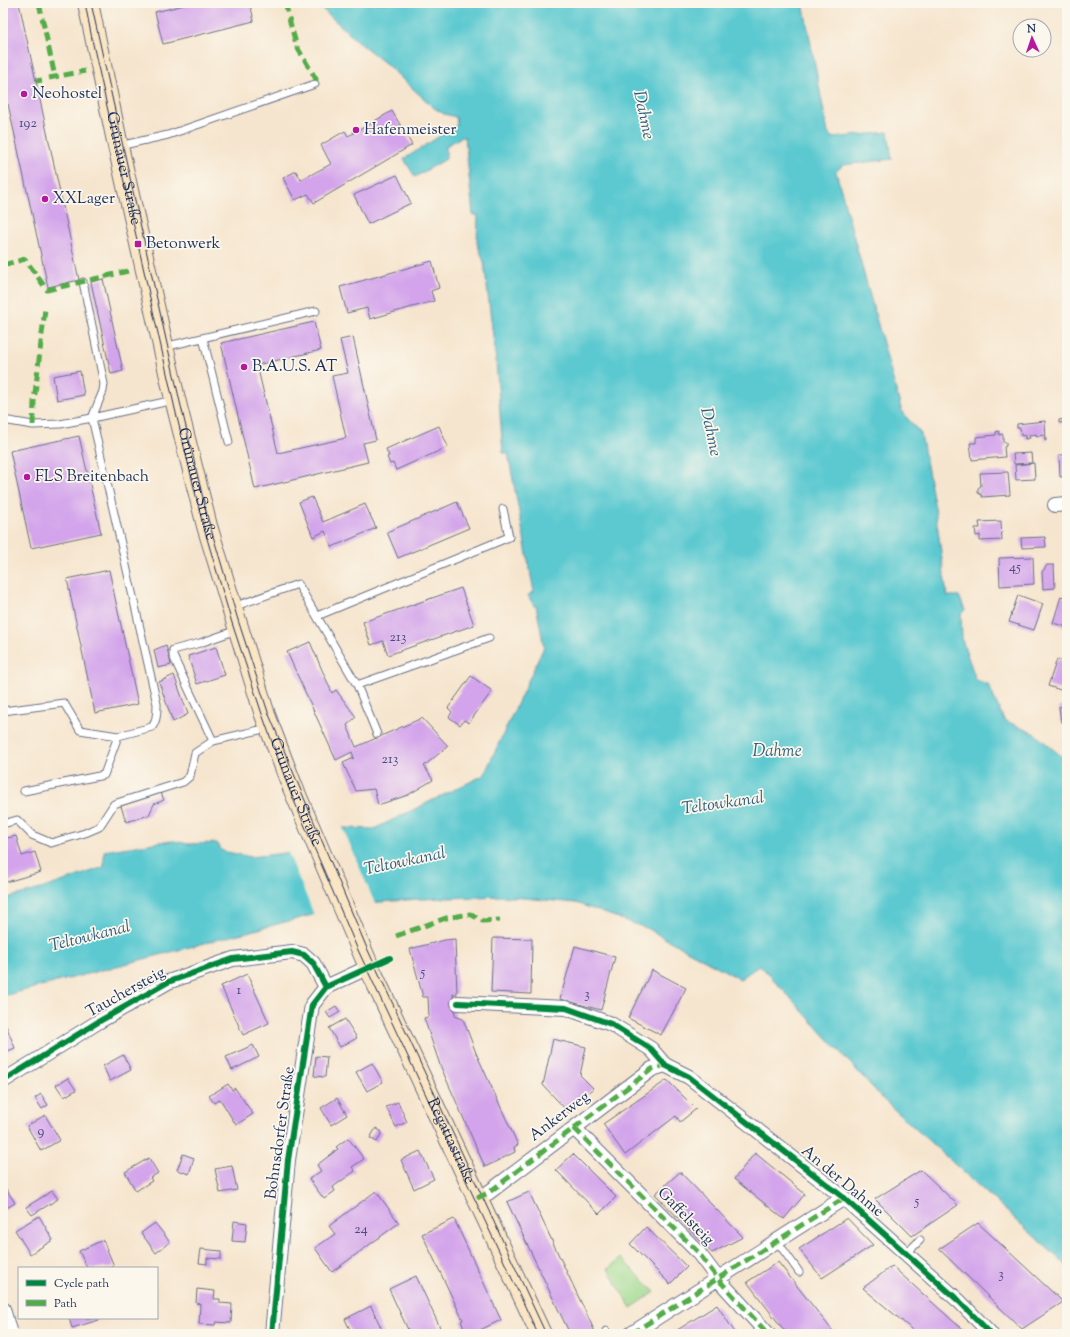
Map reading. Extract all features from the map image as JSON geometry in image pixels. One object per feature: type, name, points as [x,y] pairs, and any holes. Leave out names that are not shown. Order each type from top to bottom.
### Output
[{"type":"main road","name":"Grünauer Straße","points":[[88,3],[118,146],[175,399],[207,526],[238,630],[270,727],[293,788],[361,947]]},
{"type":"main road","name":"Regattastraße","points":[[361,947],[477,1198],[542,1334]]},
{"type":"street","name":"Tauchersteig","points":[[3,1081],[98,1022],[168,982],[233,959],[292,952],[304,955],[313,963],[326,987]]},
{"type":"street","name":"Bohnsdorfer Straße","points":[[272,1334],[288,1160],[312,1005],[326,987],[369,967]]},
{"type":"street","points":[[458,1004],[566,1008],[611,1024],[651,1049],[665,1065]]},
{"type":"street","name":"Ankerweg","points":[[477,1198],[488,1192],[652,1069],[665,1065]]},
{"type":"street","name":"An der Dahme","points":[[665,1065],[689,1077],[844,1198],[960,1302],[991,1334]]},
{"type":"street","name":"Gaffelsteig","points":[[574,1128],[697,1251],[718,1279],[768,1334]]},
{"type":"street","points":[[631,1334],[844,1198]]},
{"type":"street","points":[[3,1309],[10,1334]]},
{"type":"lane","points":[[118,146],[168,135],[316,84]]},
{"type":"lane","points":[[3,711],[64,703],[80,730],[118,736],[152,727],[155,724],[157,714],[157,704],[92,418],[103,391],[104,384],[83,282]]},
{"type":"lane","points":[[164,348],[316,311]]},
{"type":"lane","points":[[202,338],[229,442]]},
{"type":"lane","points":[[3,420],[33,425],[60,424],[175,399]]},
{"type":"lane","points":[[317,616],[509,537],[503,509]]},
{"type":"lane","points":[[231,607],[298,584],[357,685],[377,734]]},
{"type":"lane","points":[[213,741],[173,656],[173,650],[200,643],[238,630]]},
{"type":"lane","points":[[357,685],[489,638]]},
{"type":"lane","points":[[3,824],[17,820],[32,836],[51,843],[85,833],[99,827],[114,804],[183,782],[190,776],[194,753],[213,741],[270,727]]},
{"type":"lane","points":[[24,791],[104,775],[118,736]]},
{"type":"lane","points":[[906,1254],[920,1240]]},
{"type":"lane","points":[[777,1241],[799,1272]]},
{"type":"green space","points":[[621,1258],[655,1292],[631,1308],[608,1269]]},
{"type":"water","name":"Dahme","points":[[316,3],[803,3],[828,133],[833,138],[888,132],[892,159],[843,165],[836,172],[902,412],[921,434],[935,508],[947,596],[959,596],[965,610],[961,614],[962,640],[976,680],[988,684],[1004,720],[1035,734],[1067,761],[1067,1266],[886,1102],[760,965],[740,979],[646,928],[576,903],[502,896],[420,899],[354,904],[3,996],[3,899],[41,889],[104,867],[104,851],[174,841],[188,844],[217,843],[222,851],[251,857],[285,853],[343,828],[374,829],[484,775],[544,647],[536,605],[534,606],[528,595],[534,592],[508,453],[503,453],[496,361],[484,262],[477,243],[478,215],[473,215],[465,137],[461,137],[446,146],[446,159],[415,177],[404,159],[457,125],[456,117],[444,114],[434,108]]},
{"type":"pier","points":[[342,826],[375,904],[355,906],[315,917],[287,850]]},
{"type":"building","points":[[3,3],[19,3],[79,280],[48,287],[8,104],[3,105]]},
{"type":"building","points":[[193,3],[250,3],[254,21],[163,44],[155,12]]},
{"type":"building","points":[[392,111],[412,145],[314,203],[308,194],[295,200],[283,178],[296,171],[301,180],[331,164],[321,145],[345,131],[348,136],[354,133],[353,131],[358,128],[359,130]]},
{"type":"building","points":[[397,175],[411,203],[368,224],[354,195]]},
{"type":"building","points":[[432,261],[439,288],[431,291],[434,301],[370,319],[367,308],[347,313],[340,287]]},
{"type":"building","points":[[103,279],[123,371],[111,374],[91,282]]},
{"type":"building","points":[[314,322],[321,350],[257,365],[278,453],[346,438],[332,376],[348,373],[340,340],[353,337],[376,440],[363,443],[368,462],[255,489],[221,343]]},
{"type":"building","points":[[80,371],[84,395],[57,400],[53,376]]},
{"type":"building","points":[[1067,419],[1067,422],[1059,423],[1059,420]]},
{"type":"building","points":[[1045,421],[1046,441],[1044,435],[1036,436],[1036,434],[1029,435],[1030,438],[1025,439],[1025,435],[1021,436],[1020,428],[1017,428],[1017,424]]},
{"type":"building","points":[[439,426],[448,447],[396,470],[393,463],[390,464],[386,449]]},
{"type":"building","points":[[999,431],[999,435],[1003,434],[1003,442],[1006,442],[1006,446],[1004,447],[1005,457],[972,460],[970,443],[976,443],[976,437],[996,435],[996,432]]},
{"type":"building","points":[[79,436],[101,533],[31,548],[10,451]]},
{"type":"building","points":[[1031,453],[1032,463],[1014,464],[1013,454]]},
{"type":"building","points":[[1059,455],[1067,455],[1067,476],[1060,477]]},
{"type":"building","points":[[1034,463],[1035,479],[1016,480],[1015,465]]},
{"type":"building","points":[[1008,472],[1010,495],[982,497],[982,495],[978,493],[978,488],[981,486],[980,473]]},
{"type":"building","points":[[312,497],[323,522],[365,504],[376,528],[332,547],[325,531],[313,537],[299,502]]},
{"type":"building","points":[[457,502],[469,528],[398,558],[387,532]]},
{"type":"building","points":[[1001,521],[1002,540],[980,541],[980,535],[976,536],[975,528],[980,528],[979,522]]},
{"type":"building","points":[[1045,537],[1046,547],[1022,548],[1021,538]]},
{"type":"building","points":[[1033,557],[1034,584],[1000,586],[999,558]]},
{"type":"building","points":[[1047,565],[1054,565],[1055,588],[1043,589],[1042,572]]},
{"type":"building","points":[[109,570],[138,704],[95,713],[67,579]]},
{"type":"building","points":[[461,588],[474,625],[388,655],[383,641],[371,645],[363,622]]},
{"type":"building","points":[[1018,595],[1043,604],[1034,630],[1009,622]]},
{"type":"building","points":[[1061,596],[1067,598],[1067,627],[1053,623]]},
{"type":"building","points":[[310,642],[332,693],[336,690],[356,717],[347,725],[356,747],[422,718],[448,746],[424,766],[433,780],[408,795],[378,805],[374,789],[356,791],[343,763],[354,758],[352,752],[336,760],[287,652]]},
{"type":"building","points":[[166,645],[171,665],[158,668],[154,650]]},
{"type":"building","points":[[216,647],[225,675],[197,684],[188,656]]},
{"type":"building","points":[[1057,659],[1067,662],[1067,692],[1048,686]]},
{"type":"building","points":[[174,675],[188,714],[173,722],[159,682]]},
{"type":"building","points":[[471,676],[492,691],[469,723],[464,720],[460,725],[449,717],[452,712],[448,708]]},
{"type":"building","points":[[1067,705],[1067,721],[1061,722],[1059,707]]},
{"type":"building","points":[[161,793],[164,800],[154,804],[149,815],[126,822],[121,806]]},
{"type":"building","points":[[16,836],[22,856],[35,852],[41,872],[3,883],[3,839]]},
{"type":"building","points":[[493,938],[532,939],[531,994],[491,992]]},
{"type":"building","points":[[455,939],[457,994],[453,994],[455,1016],[463,1019],[476,1053],[518,1145],[514,1147],[515,1152],[485,1167],[440,1065],[424,1018],[429,1017],[428,997],[423,997],[410,949]]},
{"type":"building","points":[[575,946],[615,957],[601,1010],[560,999]]},
{"type":"building","points":[[652,970],[686,988],[661,1035],[628,1018]]},
{"type":"building","points":[[247,974],[269,1023],[243,1035],[221,986]]},
{"type":"building","points":[[336,1006],[340,1012],[330,1018],[326,1012]]},
{"type":"building","points":[[345,1019],[357,1038],[340,1047],[329,1028]]},
{"type":"building","points":[[5,1023],[15,1048],[3,1053],[3,1024]]},
{"type":"building","points":[[553,1039],[586,1047],[580,1075],[593,1088],[569,1113],[543,1085]]},
{"type":"building","points":[[253,1045],[259,1057],[232,1070],[226,1057]]},
{"type":"building","points":[[123,1055],[131,1070],[110,1081],[103,1066]]},
{"type":"building","points":[[316,1056],[327,1057],[325,1077],[314,1076]]},
{"type":"building","points":[[372,1063],[383,1082],[367,1091],[356,1072]]},
{"type":"building","points":[[68,1078],[76,1090],[64,1097],[56,1085]]},
{"type":"building","points":[[667,1080],[696,1109],[680,1122],[676,1116],[625,1155],[603,1124]]},
{"type":"building","points":[[228,1084],[232,1090],[235,1088],[253,1114],[236,1125],[220,1099],[214,1103],[209,1096]]},
{"type":"building","points":[[41,1094],[48,1105],[42,1109],[35,1098]]},
{"type":"building","points":[[337,1098],[347,1115],[331,1125],[321,1108]]},
{"type":"building","points":[[398,1102],[407,1122],[396,1127],[386,1107]]},
{"type":"building","points":[[45,1115],[60,1140],[41,1151],[27,1126]]},
{"type":"building","points":[[376,1128],[382,1132],[377,1142],[370,1138]]},
{"type":"building","points":[[348,1138],[364,1159],[352,1167],[355,1171],[333,1187],[335,1191],[324,1199],[309,1179],[321,1171],[317,1165],[338,1149],[336,1147]]},
{"type":"building","points":[[420,1151],[434,1179],[414,1189],[401,1160]]},
{"type":"building","points":[[755,1153],[805,1194],[784,1219],[734,1179]]},
{"type":"building","points":[[183,1154],[194,1158],[189,1174],[177,1170]]},
{"type":"building","points":[[573,1154],[616,1197],[599,1214],[556,1170]]},
{"type":"building","points":[[149,1158],[158,1173],[150,1178],[152,1181],[136,1191],[125,1172]]},
{"type":"building","points":[[232,1166],[237,1190],[220,1193],[215,1169]]},
{"type":"building","points":[[921,1170],[958,1205],[912,1236],[875,1199]]},
{"type":"building","points":[[680,1172],[743,1237],[712,1253],[655,1194]]},
{"type":"building","points":[[3,1184],[15,1203],[3,1210]]},
{"type":"building","points":[[52,1191],[58,1199],[32,1215],[26,1207]]},
{"type":"building","points":[[376,1191],[399,1223],[332,1272],[315,1248],[335,1234],[329,1226]]},
{"type":"building","points":[[529,1192],[596,1334],[570,1334],[507,1202]]},
{"type":"building","points":[[39,1216],[53,1240],[30,1254],[15,1230]]},
{"type":"building","points":[[847,1218],[873,1245],[822,1278],[799,1249]]},
{"type":"building","points":[[454,1219],[501,1320],[480,1330],[481,1333],[478,1334],[467,1334],[461,1321],[463,1320],[422,1234]]},
{"type":"building","points":[[234,1221],[247,1223],[245,1242],[232,1241]]},
{"type":"building","points":[[155,1223],[170,1242],[156,1253],[141,1233]]},
{"type":"building","points":[[978,1223],[1063,1302],[1022,1329],[939,1249]]},
{"type":"building","points":[[646,1227],[687,1267],[670,1284],[630,1244]]},
{"type":"building","points":[[103,1240],[114,1266],[87,1267],[79,1251]]},
{"type":"building","points":[[201,1249],[221,1251],[221,1259],[207,1258],[207,1264],[199,1263]]},
{"type":"building","points":[[778,1262],[835,1334],[787,1334],[747,1282]]},
{"type":"building","points":[[892,1266],[963,1330],[960,1334],[916,1334],[863,1288]]},
{"type":"building","points":[[416,1276],[443,1334],[410,1334],[389,1289]]},
{"type":"building","points":[[197,1289],[215,1291],[214,1299],[220,1299],[220,1303],[232,1304],[231,1323],[216,1322],[215,1325],[199,1324],[200,1304],[196,1303]]},
{"type":"building","points":[[717,1305],[736,1334],[671,1334]]},
{"type":"building","points":[[371,1306],[384,1334],[352,1334],[345,1319]]},
{"type":"building","points":[[69,1319],[99,1319],[99,1320],[72,1328]]},
{"type":"tram line","points":[[85,3],[175,409],[203,525],[232,623],[262,714],[289,789],[357,948],[538,1334]]},
{"type":"tram line","points":[[91,3],[180,402],[208,519],[238,620],[268,712],[366,946],[546,1334]]},
{"type":"marked path","points":[[39,3],[55,77]]},
{"type":"marked path","points":[[287,3],[286,5],[289,19],[297,47],[316,79],[315,84]]},
{"type":"marked path","points":[[49,78],[85,71]]},
{"type":"marked path","points":[[36,81],[42,80]]},
{"type":"marked path","points":[[3,265],[25,259],[47,290],[128,271]]},
{"type":"marked path","points":[[33,425],[34,402],[45,309]]},
{"type":"marked path","points":[[396,936],[446,918],[470,914],[483,921],[500,920]]},
{"type":"marked path","points":[[477,1198],[488,1193],[652,1069],[665,1065]]},
{"type":"marked path","points":[[574,1128],[697,1251],[718,1279],[768,1334]]},
{"type":"marked path","points":[[631,1334],[844,1198]]},
{"type":"cycle path","points":[[3,1081],[98,1022],[168,982],[233,959],[292,952],[304,955],[313,963],[326,987]]},
{"type":"cycle path","points":[[272,1334],[288,1160],[312,1005],[326,987],[390,958]]},
{"type":"cycle path","points":[[458,1003],[566,1008],[611,1024],[651,1049],[665,1065],[689,1077],[844,1198],[960,1302],[991,1334]]},
{"type":"place","name":"Neohostel","points":[[24,94]]},
{"type":"place","name":"Hafenmeister","points":[[356,130]]},
{"type":"place","name":"XXLager","points":[[45,199]]},
{"type":"place","name":"Betonwerk","points":[[138,244]]},
{"type":"place","name":"B.A.U.S. AT","points":[[244,367]]},
{"type":"place","name":"FLS Breitenbach","points":[[27,477]]},
{"type":"water label","name":"Teltowkanal","points":[[723,804]]},
{"type":"water label","name":"Teltowkanal","points":[[405,862]]},
{"type":"water label","name":"Teltowkanal","points":[[90,937]]}]
